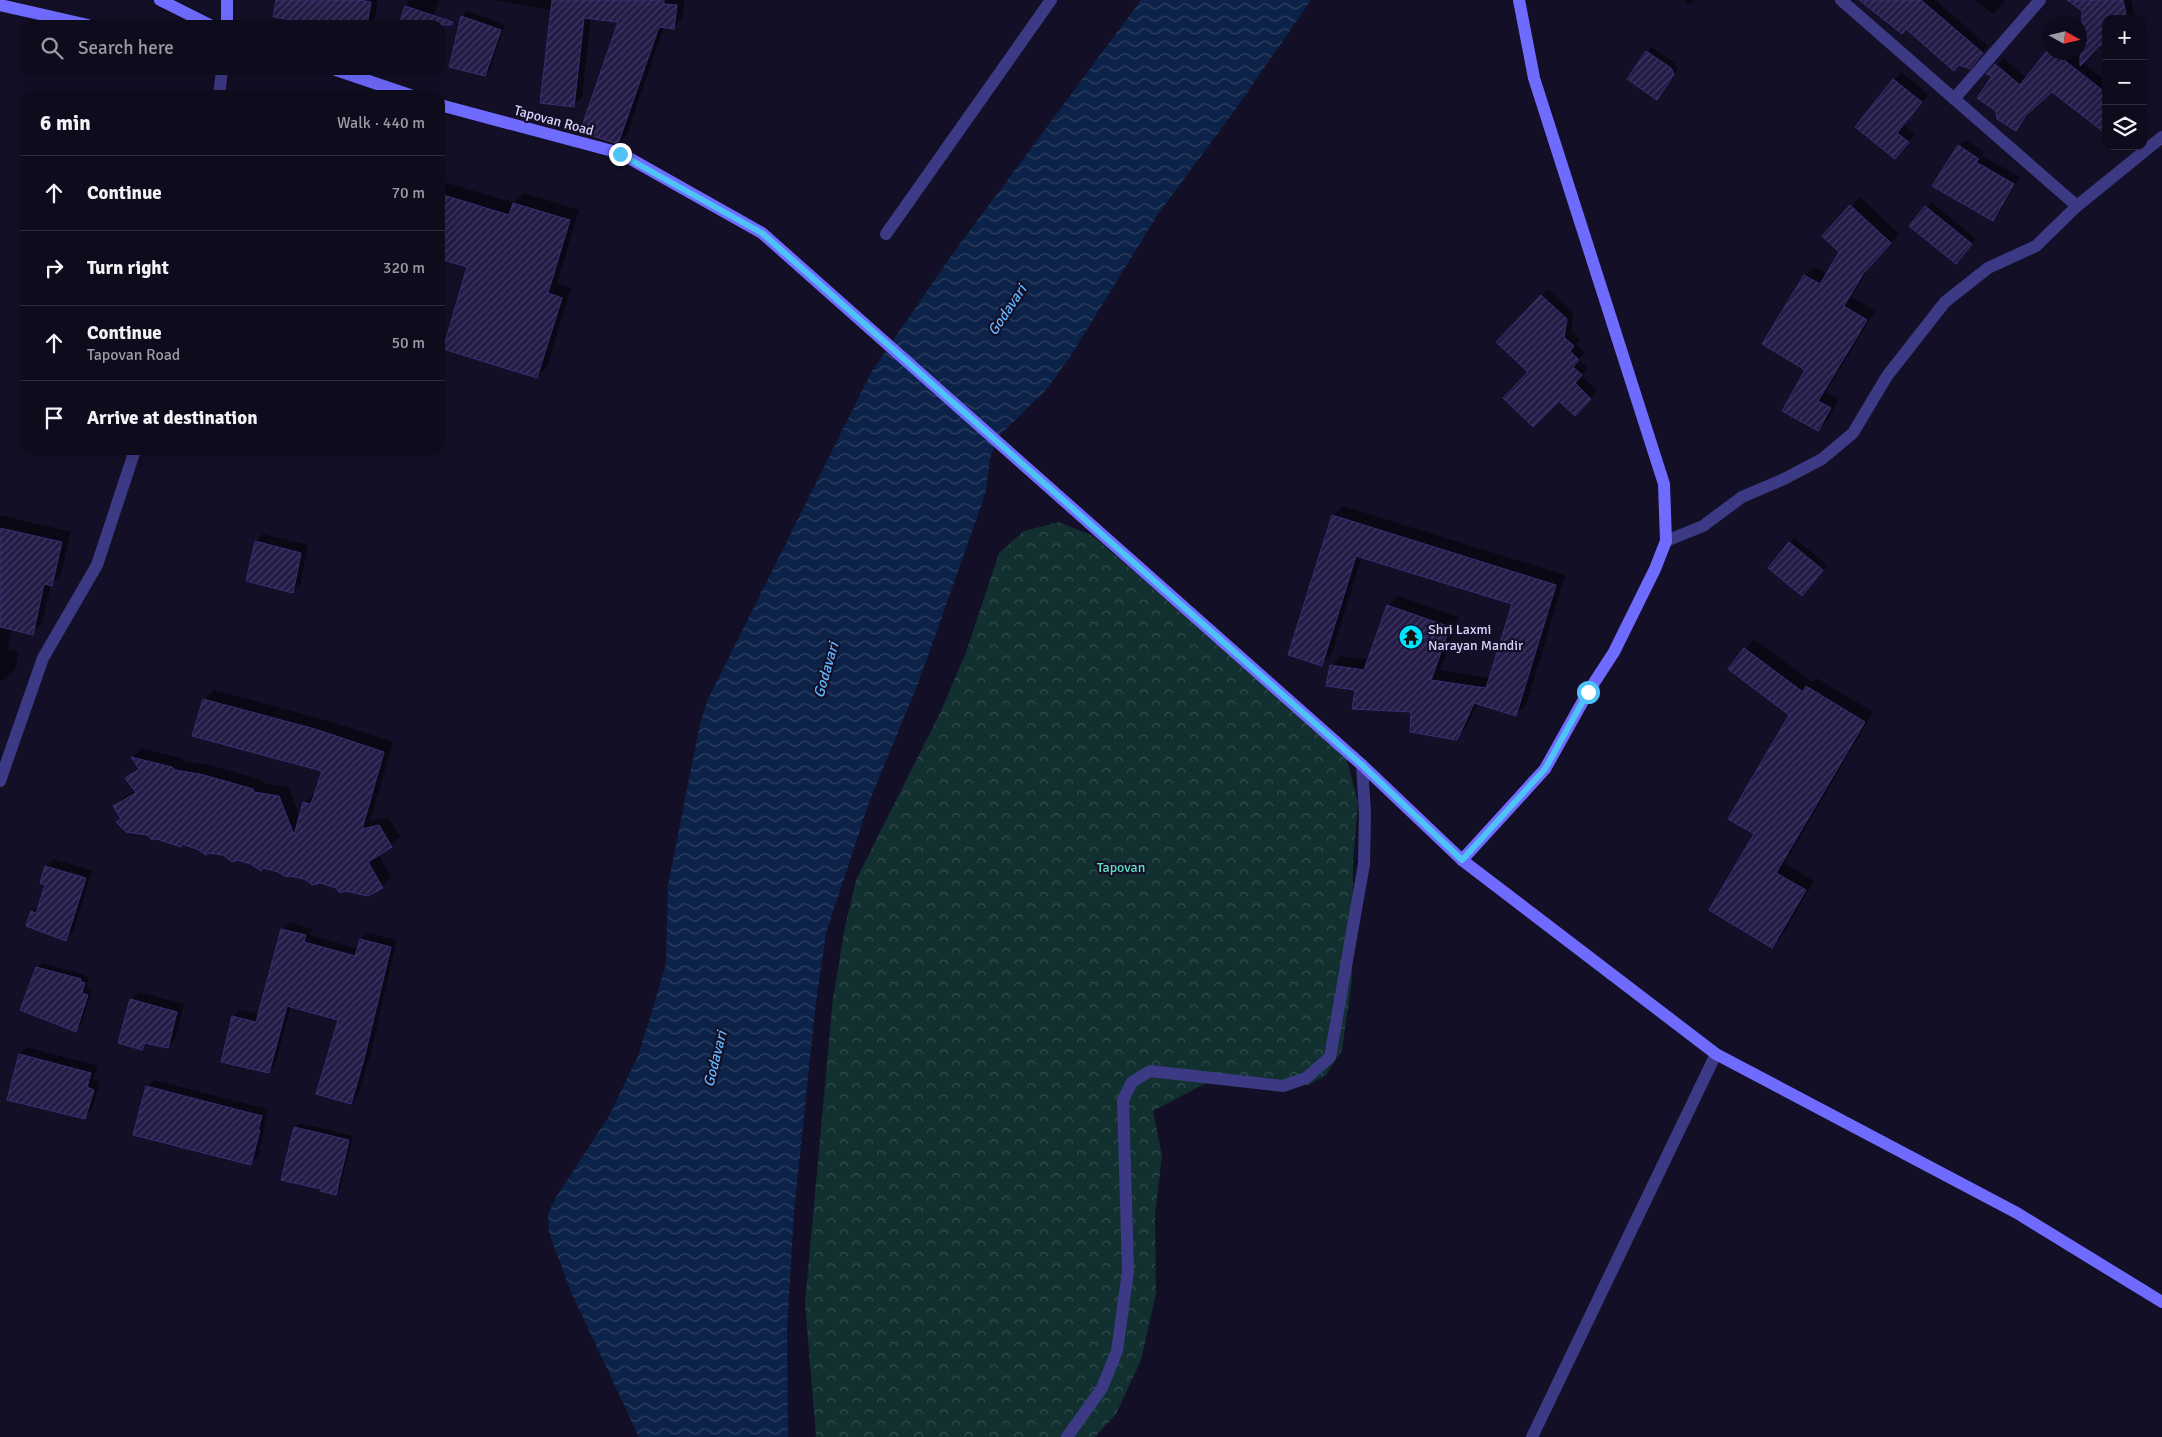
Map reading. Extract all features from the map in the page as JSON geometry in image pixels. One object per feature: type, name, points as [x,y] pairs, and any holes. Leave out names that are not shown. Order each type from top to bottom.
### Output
[{"type":"main road","points":[[160,0],[200,20]]},
{"type":"main road","points":[[226,20],[227,0]]},
{"type":"main road","points":[[1462,860],[1545,769],[1588,692],[1614,652],[1655,569],[1666,541],[1664,484],[1534,78],[1520,0]]},
{"type":"main road","points":[[0,5],[66,20]]},
{"type":"main road","points":[[351,75],[395,90]]},
{"type":"main road","name":"Tapovan Road","points":[[445,106],[620,154],[762,233],[1362,765],[1462,860],[1716,1054],[2017,1213],[2162,1302]]},
{"type":"street","points":[[886,234],[1051,0]]},
{"type":"street","points":[[1841,0],[2077,206]]},
{"type":"street","points":[[1954,99],[2040,0]]},
{"type":"street","points":[[220,90],[221,75]]},
{"type":"street","points":[[1666,541],[1703,526],[1742,497],[1784,479],[1822,459],[1852,434],[1887,376],[1944,302],[1988,268],[2036,246],[2077,206],[2162,138]]},
{"type":"street","points":[[0,781],[43,658],[97,565],[133,455]]},
{"type":"street","points":[[1067,1437],[1102,1388],[1117,1352],[1128,1270],[1123,1100],[1132,1082],[1150,1071],[1283,1086],[1306,1078],[1330,1057],[1364,864],[1365,813],[1362,765]]},
{"type":"street","points":[[1532,1437],[1716,1054]]},
{"type":"green space","name":"Tapovan","points":[[1059,522],[1093,536],[1346,756],[1358,803],[1353,862],[1352,980],[1342,1050],[1326,1075],[1308,1085],[1223,1074],[1153,1111],[1162,1155],[1155,1215],[1156,1293],[1141,1360],[1116,1414],[1095,1437],[816,1437],[805,1303],[833,998],[845,927],[856,880],[941,711],[966,652],[999,553],[1024,531]]},
{"type":"water","name":"Godavari","points":[[1141,0],[1311,0],[1235,110],[1158,214],[1070,357],[1046,390],[998,437],[990,458],[986,490],[980,509],[919,681],[870,800],[826,933],[815,1010],[794,1213],[787,1327],[788,1437],[639,1437],[571,1292],[549,1233],[548,1215],[556,1197],[609,1116],[638,1056],[653,1008],[666,964],[668,885],[700,724],[707,701],[872,371],[951,256]]},
{"type":"building","points":[[276,0],[359,0],[371,2],[368,20],[292,20],[273,17]]},
{"type":"building","points":[[552,0],[664,0],[664,4],[677,5],[674,29],[659,27],[618,144],[580,132],[618,22],[584,18],[574,107],[540,103]]},
{"type":"building","points":[[1859,0],[1921,0],[1983,53],[1970,69],[1959,65],[1954,71],[1906,29],[1902,34]]},
{"type":"building","points":[[2067,0],[2123,0],[2126,15],[2102,15],[2102,45],[2087,59],[2087,15],[2082,15],[2082,11]]},
{"type":"building","points":[[405,6],[453,22],[452,25],[445,25],[445,20],[401,20]]},
{"type":"building","points":[[461,16],[501,30],[485,76],[449,67]]},
{"type":"building","points":[[1646,51],[1671,68],[1674,74],[1657,100],[1627,79]]},
{"type":"building","points":[[2042,57],[2042,60],[2064,60],[2102,90],[2102,131],[2052,92],[2026,115],[2016,131],[1997,119],[1996,111],[1977,98],[1992,76],[1986,74],[1995,64],[2020,85]]},
{"type":"building","points":[[2080,60],[2086,60],[2080,66]]},
{"type":"building","points":[[1893,79],[1922,102],[1897,133],[1909,142],[1895,159],[1855,127]]},
{"type":"building","points":[[1958,145],[1979,159],[1976,162],[2014,184],[1993,221],[1932,186]]},
{"type":"building","points":[[445,196],[509,215],[513,203],[570,220],[548,293],[562,298],[537,378],[445,350],[445,342],[467,267],[445,260]]},
{"type":"building","points":[[1850,205],[1891,243],[1863,274],[1844,306],[1867,320],[1818,401],[1831,408],[1818,431],[1782,411],[1805,370],[1762,344],[1804,275],[1820,284],[1839,252],[1822,236]]},
{"type":"building","points":[[1925,206],[1972,244],[1956,264],[1909,226]]},
{"type":"building","points":[[1541,295],[1567,319],[1564,337],[1574,346],[1570,351],[1579,360],[1573,367],[1582,375],[1575,383],[1591,399],[1575,416],[1559,401],[1533,427],[1503,398],[1528,372],[1496,342]]},
{"type":"building","points":[[1332,515],[1556,585],[1516,716],[1474,703],[1457,740],[1410,732],[1411,712],[1352,709],[1355,690],[1326,686],[1330,665],[1364,670],[1387,605],[1450,627],[1431,680],[1486,688],[1512,604],[1356,556],[1322,666],[1288,655]]},
{"type":"building","points":[[0,528],[62,542],[52,586],[44,584],[33,635],[0,627]]},
{"type":"building","points":[[255,541],[301,553],[293,593],[246,581]]},
{"type":"building","points":[[1789,542],[1823,570],[1802,596],[1768,568]]},
{"type":"building","points":[[1744,648],[1803,692],[1806,686],[1865,722],[1776,873],[1806,890],[1772,948],[1709,910],[1754,834],[1728,819],[1789,715],[1728,669]]},
{"type":"building","points":[[203,699],[315,729],[384,752],[362,829],[379,825],[392,847],[368,862],[383,888],[368,896],[345,891],[340,893],[336,888],[320,883],[313,885],[304,879],[286,877],[278,872],[264,868],[261,871],[251,864],[237,860],[232,862],[223,855],[209,853],[206,855],[199,850],[182,844],[181,847],[157,839],[152,840],[147,835],[126,832],[116,822],[121,819],[113,806],[136,793],[125,778],[139,769],[131,757],[253,789],[254,792],[279,796],[294,835],[303,802],[311,804],[322,771],[192,736]]},
{"type":"building","points":[[45,866],[86,878],[66,941],[26,926],[31,911],[36,913],[45,885],[40,883]]},
{"type":"building","points":[[281,929],[306,935],[304,942],[355,956],[360,939],[391,947],[351,1104],[316,1094],[338,1020],[287,1006],[269,1073],[221,1062],[232,1016],[256,1022]]},
{"type":"building","points":[[36,967],[81,979],[80,981],[85,983],[82,993],[88,995],[76,1032],[20,1010]]},
{"type":"building","points":[[130,999],[177,1012],[168,1048],[145,1043],[142,1050],[118,1043]]},
{"type":"building","points":[[19,1054],[91,1073],[87,1087],[94,1090],[85,1119],[7,1100]]},
{"type":"building","points":[[146,1086],[262,1116],[251,1165],[133,1135]]},
{"type":"building","points":[[294,1127],[349,1140],[336,1195],[320,1191],[321,1189],[281,1180]]},
{"type":"place","name":"Shri Laxmi Narayan Mandir","points":[[1411,637]]},
{"type":"route","points":[[620,154],[762,233],[1362,765],[1462,860],[1545,769],[1588,692]]}]
